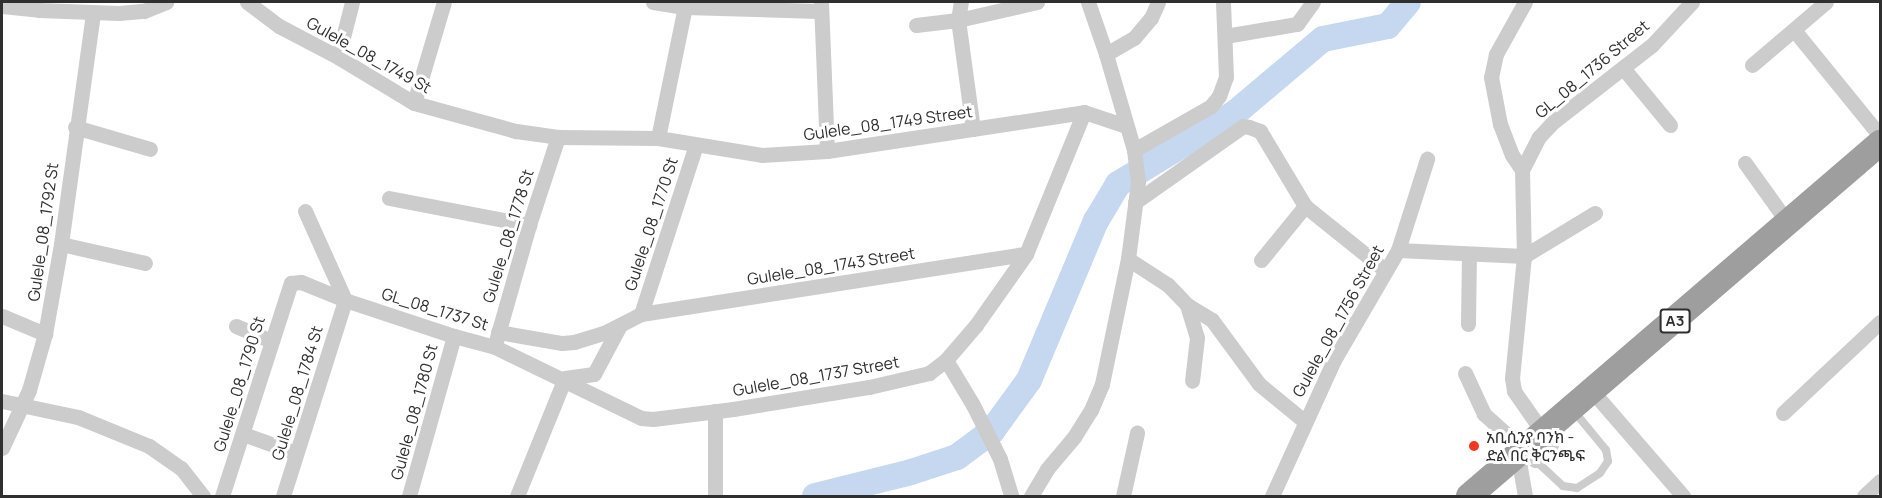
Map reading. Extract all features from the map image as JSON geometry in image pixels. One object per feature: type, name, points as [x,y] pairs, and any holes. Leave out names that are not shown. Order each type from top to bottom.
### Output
[{"type":"highway","name":"A3","points":[[1597,397],[1788,223],[1879,149]]},
{"type":"highway","name":"A3","points":[[1490,496],[1532,453],[1879,149]]},
{"type":"highway","name":"A3","points":[[1468,496],[1532,453]]},
{"type":"street","points":[[2,6],[39,6],[93,13],[119,7],[144,11],[166,2]]},
{"type":"street","name":"Gulele_08_1749 St","points":[[247,2],[279,26],[338,57],[414,103],[516,131],[558,137],[658,138],[696,145]]},
{"type":"street","points":[[338,57],[352,2]]},
{"type":"street","points":[[414,103],[444,2]]},
{"type":"street","points":[[653,2],[820,6],[827,151]]},
{"type":"street","points":[[961,2],[958,20],[973,129]]},
{"type":"street","points":[[916,25],[958,20],[1037,2]]},
{"type":"street","points":[[1031,496],[1047,469],[1074,437],[1095,401],[1108,362],[1128,259],[1138,182],[1134,150],[1088,2]]},
{"type":"street","points":[[1106,54],[1134,38],[1151,18],[1158,2]]},
{"type":"street","points":[[1134,150],[1211,106],[1220,96],[1226,77],[1223,2]]},
{"type":"street","points":[[1225,36],[1297,24],[1313,2]]},
{"type":"street","points":[[1525,2],[1496,54],[1491,77],[1500,124],[1512,155],[1522,170],[1524,256],[1512,378],[1532,453],[1525,496]]},
{"type":"street","name":"GL_08_1736 Street","points":[[1522,170],[1539,137],[1553,122],[1652,45],[1692,2]]},
{"type":"street","points":[[658,138],[675,4]]},
{"type":"street","points":[[1752,65],[1794,30],[1817,5]]},
{"type":"street","name":"Gulele_08_1792 St","points":[[2,448],[38,368],[61,244],[75,127],[93,13]]},
{"type":"street","points":[[1794,30],[1879,149]]},
{"type":"street","points":[[1623,68],[1670,125]]},
{"type":"street","points":[[1084,112],[1126,126]]},
{"type":"street","name":"Gulele_08_1749 Street","points":[[696,145],[762,155],[827,151],[1084,112]]},
{"type":"street","name":"Gulele_08_1737 Street","points":[[565,378],[633,416],[653,419],[869,387],[929,373],[946,360],[976,325],[1026,254],[1084,112]]},
{"type":"street","points":[[1135,202],[1243,126],[1260,131],[1305,206],[1385,270]]},
{"type":"street","points":[[75,127],[150,148]]},
{"type":"street","name":"Gulele_08_1778 St","points":[[496,339],[529,225],[558,137]]},
{"type":"street","name":"Gulele_08_1770 St","points":[[641,314],[696,145]]},
{"type":"street","name":"Gulele_08_1756 Street","points":[[1272,496],[1304,421],[1334,360],[1398,250],[1427,159]]},
{"type":"street","points":[[1745,163],[1788,223]]},
{"type":"street","points":[[389,198],[529,225]]},
{"type":"street","points":[[1261,260],[1305,206]]},
{"type":"street","points":[[305,211],[345,300]]},
{"type":"street","points":[[1398,250],[1524,256],[1595,213]]},
{"type":"street","points":[[61,244],[145,263]]},
{"type":"street","name":"Gulele_08_1743 Street","points":[[496,339],[562,343],[586,339],[641,314],[1026,254]]},
{"type":"street","points":[[1468,324],[1469,255]]},
{"type":"street","points":[[1128,259],[1168,285],[1187,305],[1212,320],[1259,384],[1304,421]]},
{"type":"street","name":"GL_08_1737 St","points":[[291,283],[301,282],[345,300],[453,336],[496,339],[565,378]]},
{"type":"street","name":"Gulele_08_1790 St","points":[[222,496],[291,283]]},
{"type":"street","name":"Gulele_08_1784 St","points":[[283,496],[345,300]]},
{"type":"street","points":[[1187,305],[1197,338],[1192,381]]},
{"type":"street","points":[[2,316],[45,334]]},
{"type":"street","points":[[1783,413],[1881,322]]},
{"type":"street","points":[[517,496],[565,378],[594,374],[620,325]]},
{"type":"street","points":[[236,327],[271,341]]},
{"type":"street","name":"Gulele_08_1780 St","points":[[409,496],[453,336]]},
{"type":"street","points":[[946,360],[973,405],[1000,459],[1011,496]]},
{"type":"street","points":[[1465,373],[1484,414],[1532,453]]},
{"type":"street","points":[[1597,397],[1683,496]]},
{"type":"street","points":[[2,401],[78,417],[149,446],[181,468],[203,496]]},
{"type":"street","points":[[715,496],[716,411]]},
{"type":"street","points":[[1124,496],[1137,433]]},
{"type":"street","points":[[243,434],[296,453]]},
{"type":"street","points":[[1864,496],[1881,481]]},
{"type":"lane","points":[[1532,453],[1563,486],[1577,488],[1600,473],[1608,461],[1606,450],[1577,414]]},
{"type":"waterway","points":[[815,496],[911,472],[957,457],[992,431],[1029,380],[1096,221],[1118,184],[1235,113],[1323,39],[1388,26],[1408,2]]},
{"type":"place","name":"አቢሲንያ ባንክ - ድል በር ቅርንጫፍ","points":[[1474,446]]}]
